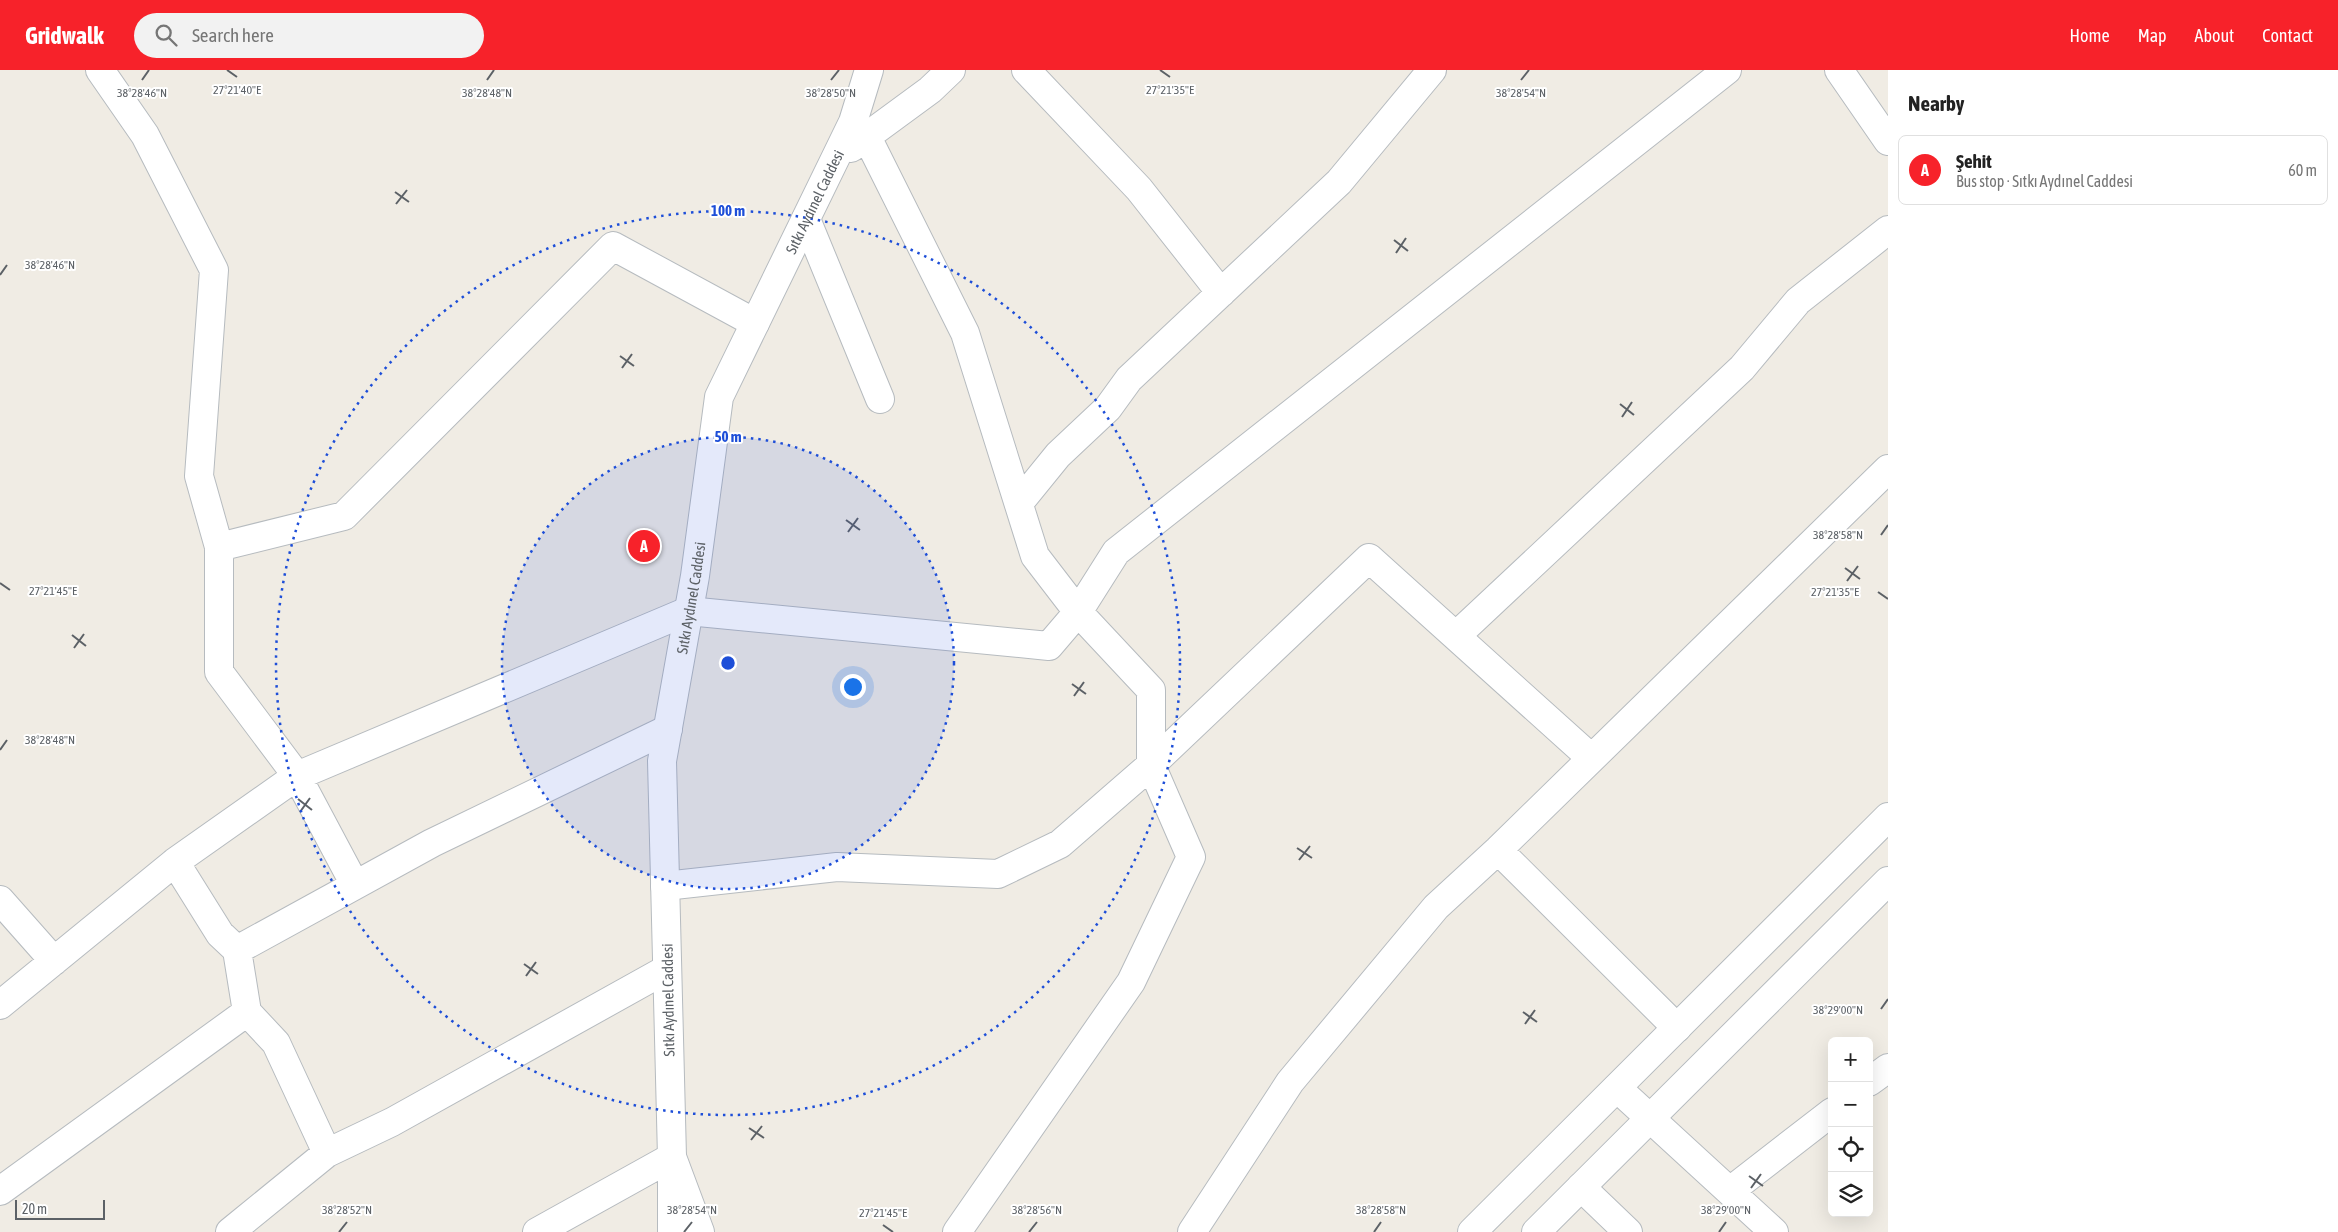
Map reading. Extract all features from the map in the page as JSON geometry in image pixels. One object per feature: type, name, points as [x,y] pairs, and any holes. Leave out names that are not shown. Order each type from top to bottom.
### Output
[{"type":"street","points":[[100,70],[145,135],[214,270],[199,476],[219,548],[219,672],[297,776],[355,885]]},
{"type":"street","name":"Sıtkı Aydınel Caddesi","points":[[672,1232],[672,1157],[662,762],[688,611],[719,397],[853,122],[869,70]]},
{"type":"street","points":[[834,161],[930,90],[951,70]]},
{"type":"street","points":[[1026,70],[1139,189],[1221,293]]},
{"type":"street","points":[[1018,503],[1058,455],[1108,408],[1129,379],[1338,182],[1432,70]]},
{"type":"street","points":[[0,1004],[175,862],[297,776],[688,611],[1049,646],[1078,612],[1116,552],[1728,70]]},
{"type":"street","points":[[1840,70],[1888,141]]},
{"type":"street","points":[[867,137],[965,333],[1035,556],[1078,612],[1151,690],[1151,765],[1191,857],[1131,982],[957,1232]]},
{"type":"street","points":[[806,219],[880,399]]},
{"type":"street","points":[[1457,635],[1742,368],[1798,301],[1888,230]]},
{"type":"street","points":[[219,548],[344,516],[613,246],[754,323]]},
{"type":"street","points":[[1192,1232],[1290,1082],[1436,907],[1498,850],[1888,469]]},
{"type":"street","points":[[665,886],[837,867],[998,874],[1060,844],[1151,765],[1369,558],[1457,635],[1591,758]]},
{"type":"street","points":[[237,950],[432,842],[668,729]]},
{"type":"street","points":[[1472,1232],[1888,817]]},
{"type":"street","points":[[1498,850],[1677,1028]]},
{"type":"street","points":[[175,862],[220,934],[237,950],[248,1012],[276,1043],[327,1153]]},
{"type":"street","points":[[1536,1232],[1888,881]]},
{"type":"street","points":[[0,900],[54,960]]},
{"type":"street","points":[[230,1232],[327,1153],[392,1122],[667,969]]},
{"type":"street","points":[[0,1191],[248,1012]]},
{"type":"street","points":[[1873,1079],[1888,1068]]},
{"type":"street","points":[[1617,1088],[1774,1232]]},
{"type":"street","points":[[1730,1191],[1828,1115]]},
{"type":"street","points":[[536,1232],[672,1157],[700,1232]]},
{"type":"street","points":[[1581,1187],[1628,1232]]},
{"type":"place","name":"Şehit","points":[[644,546]]}]
